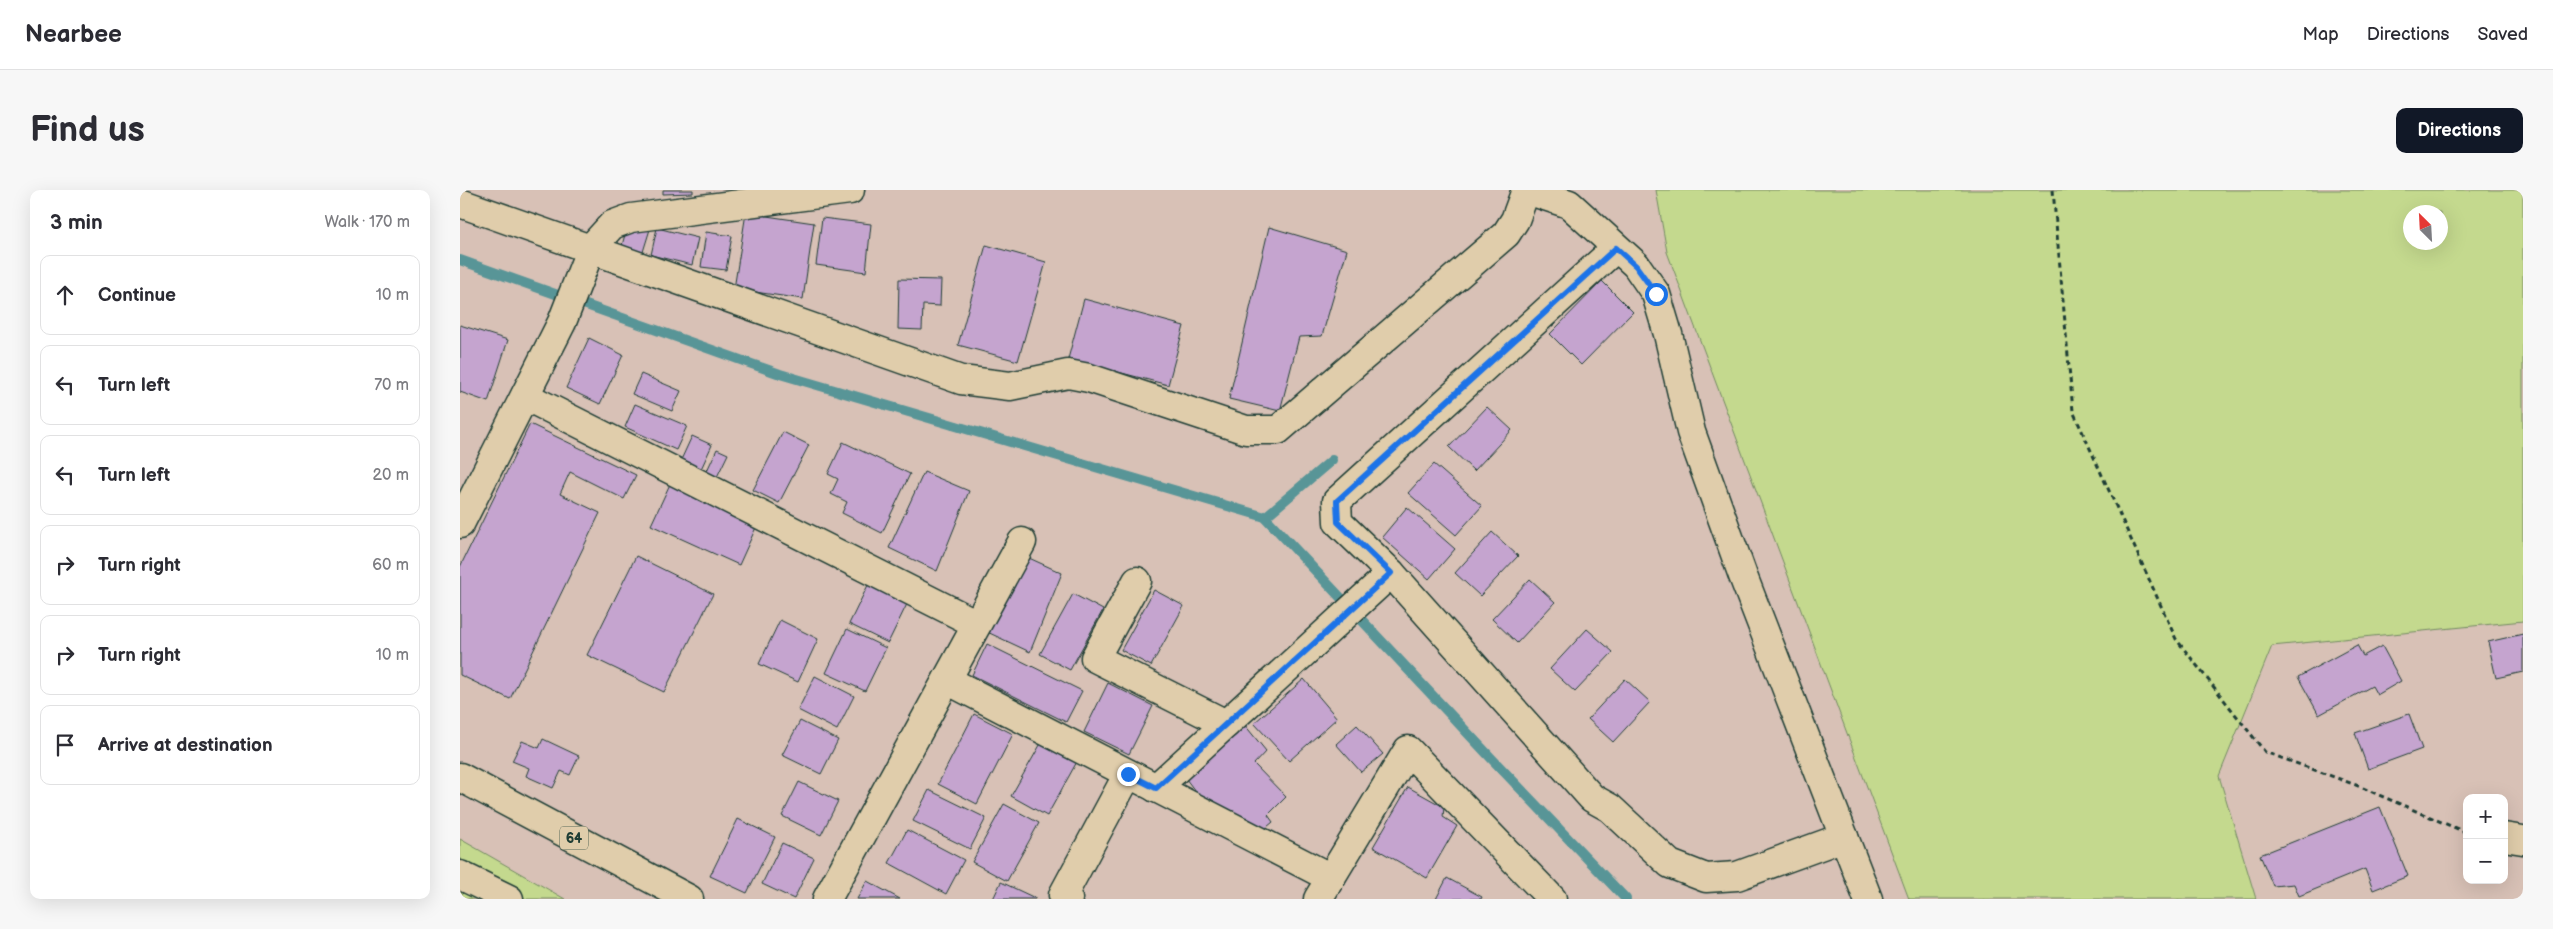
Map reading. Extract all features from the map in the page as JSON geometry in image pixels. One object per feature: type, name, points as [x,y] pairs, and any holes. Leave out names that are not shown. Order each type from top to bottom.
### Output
[{"type":"street","points":[[460,524],[562,322],[591,248],[612,225],[630,218],[776,194],[850,190]]},
{"type":"street","points":[[460,203],[961,380],[1010,386],[1068,374],[1089,378],[1246,430],[1278,430],[1506,234],[1515,220],[1527,190],[1569,204],[1636,266],[1656,294],[1668,334],[1691,432],[1743,576],[1868,899]]},
{"type":"street","points":[[1616,248],[1337,501],[1338,522],[1391,573],[1592,798],[1610,808],[1670,864],[1706,878],[1737,876],[1844,837]]},
{"type":"street","points":[[525,396],[977,624]]},
{"type":"street","points":[[827,899],[1022,542]]},
{"type":"street","points":[[1156,788],[1391,573]]},
{"type":"street","points":[[1137,581],[1095,658],[1226,724]]},
{"type":"street","points":[[946,680],[1156,788],[1324,889],[1408,750],[1552,899]]},
{"type":"street","points":[[1068,899],[1063,895],[1128,774]]},
{"type":"street","name":"64","points":[[460,777],[689,899]]},
{"type":"street","points":[[2508,838],[2523,840]]},
{"type":"street","points":[[460,875],[508,899]]},
{"type":"path","points":[[2053,190],[2073,411],[2176,639],[2265,752],[2356,785],[2463,832]]},
{"type":"green space","points":[[1656,190],[2523,190],[2523,621],[2272,646],[2219,776],[2256,899],[1909,899],[1667,252]]},
{"type":"green space","points":[[460,839],[565,899],[460,899]]},
{"type":"building","points":[[663,190],[693,190],[693,193],[663,194]]},
{"type":"building","points":[[746,213],[814,223],[803,299],[734,289]]},
{"type":"building","points":[[822,218],[871,224],[866,272],[816,265]]},
{"type":"building","points":[[629,220],[651,226],[642,255],[621,249]]},
{"type":"building","points":[[1269,227],[1347,250],[1322,336],[1299,337],[1280,411],[1229,399]]},
{"type":"building","points":[[657,228],[698,238],[692,265],[651,255]]},
{"type":"building","points":[[706,232],[732,236],[726,270],[701,267]]},
{"type":"building","points":[[986,245],[1046,262],[1018,361],[958,345]]},
{"type":"building","points":[[899,279],[941,280],[940,306],[923,305],[922,330],[898,329]]},
{"type":"building","points":[[1602,281],[1633,312],[1581,365],[1550,334]]},
{"type":"building","points":[[1084,299],[1184,326],[1168,385],[1068,359]]},
{"type":"building","points":[[460,325],[508,340],[488,402],[460,392]]},
{"type":"building","points":[[589,338],[623,355],[600,404],[566,388]]},
{"type":"building","points":[[641,374],[681,391],[672,411],[632,394]]},
{"type":"building","points":[[635,404],[687,426],[676,450],[625,427]]},
{"type":"building","points":[[1487,407],[1512,430],[1474,471],[1449,447]]},
{"type":"building","points":[[530,424],[636,475],[624,499],[570,472],[560,494],[600,513],[510,699],[460,675],[460,567]]},
{"type":"building","points":[[783,432],[809,445],[779,503],[753,490]]},
{"type":"building","points":[[692,436],[712,445],[701,469],[681,460]]},
{"type":"building","points":[[843,442],[910,474],[882,533],[842,513],[847,502],[831,494],[838,479],[828,474]]},
{"type":"building","points":[[717,449],[728,454],[716,479],[705,475]]},
{"type":"building","points":[[1434,464],[1482,506],[1456,535],[1408,493]]},
{"type":"building","points":[[924,472],[969,491],[937,571],[889,548]]},
{"type":"building","points":[[670,484],[758,523],[739,565],[651,525]]},
{"type":"building","points":[[1407,507],[1455,549],[1429,579],[1382,537]]},
{"type":"building","points":[[1492,532],[1518,556],[1480,596],[1455,573]]},
{"type":"building","points":[[1018,553],[1062,573],[1030,652],[983,630]]},
{"type":"building","points":[[636,556],[713,594],[664,692],[587,655]]},
{"type":"building","points":[[1530,579],[1555,602],[1517,643],[1492,619]]},
{"type":"building","points":[[870,581],[909,600],[888,643],[849,624]]},
{"type":"building","points":[[1154,590],[1184,606],[1151,666],[1121,650]]},
{"type":"building","points":[[1073,594],[1103,610],[1070,670],[1040,654]]},
{"type":"building","points":[[780,620],[818,639],[798,682],[759,664]]},
{"type":"building","points":[[847,629],[886,648],[865,691],[826,673]]},
{"type":"building","points":[[1587,629],[1613,652],[1575,692],[1550,669]]},
{"type":"building","points":[[2523,634],[2523,672],[2496,678],[2488,642]]},
{"type":"building","points":[[987,644],[1082,691],[1066,722],[972,675]]},
{"type":"building","points":[[2357,645],[2363,656],[2382,646],[2401,681],[2377,695],[2372,686],[2319,715],[2298,677]]},
{"type":"building","points":[[815,676],[854,696],[837,730],[798,710]]},
{"type":"building","points":[[1304,679],[1337,718],[1289,761],[1254,723]]},
{"type":"building","points":[[1625,679],[1650,702],[1613,742],[1588,719]]},
{"type":"building","points":[[1108,683],[1153,706],[1129,754],[1084,732]]},
{"type":"building","points":[[974,714],[1013,734],[977,804],[938,784]]},
{"type":"building","points":[[2409,714],[2422,749],[2368,769],[2355,733]]},
{"type":"building","points":[[800,721],[838,740],[821,774],[782,755]]},
{"type":"building","points":[[1244,724],[1266,751],[1254,764],[1286,797],[1268,815],[1273,822],[1261,832],[1247,817],[1242,821],[1204,803],[1186,779]]},
{"type":"building","points":[[1357,725],[1383,754],[1361,772],[1336,744]]},
{"type":"building","points":[[1044,738],[1079,758],[1047,816],[1011,796]]},
{"type":"building","points":[[543,739],[579,756],[570,775],[561,771],[553,788],[526,776],[529,768],[512,761],[522,741],[539,748]]},
{"type":"building","points":[[799,782],[838,801],[821,835],[782,816]]},
{"type":"building","points":[[1408,787],[1444,807],[1443,817],[1457,826],[1427,878],[1373,847]]},
{"type":"building","points":[[929,790],[986,818],[970,849],[913,821]]},
{"type":"building","points":[[1004,804],[1039,823],[1007,881],[972,862]]},
{"type":"building","points":[[2380,807],[2408,876],[2373,890],[2365,869],[2299,896],[2294,884],[2273,886],[2260,855]]},
{"type":"building","points":[[738,819],[775,837],[747,893],[710,876]]},
{"type":"building","points":[[907,830],[964,860],[946,894],[889,863]]},
{"type":"building","points":[[782,843],[814,858],[794,899],[762,884]]},
{"type":"building","points":[[1447,878],[1482,897],[1481,899],[1436,899]]},
{"type":"building","points":[[867,881],[900,899],[857,899]]},
{"type":"building","points":[[1001,882],[1035,898],[1035,899],[993,899]]},
{"type":"waterway","points":[[460,260],[780,374],[1265,517],[1626,899]]},
{"type":"waterway","points":[[1265,517],[1332,460]]},
{"type":"route","points":[[1128,774],[1156,788],[1391,573],[1338,522],[1337,501],[1616,248],[1636,266],[1656,294]]}]
